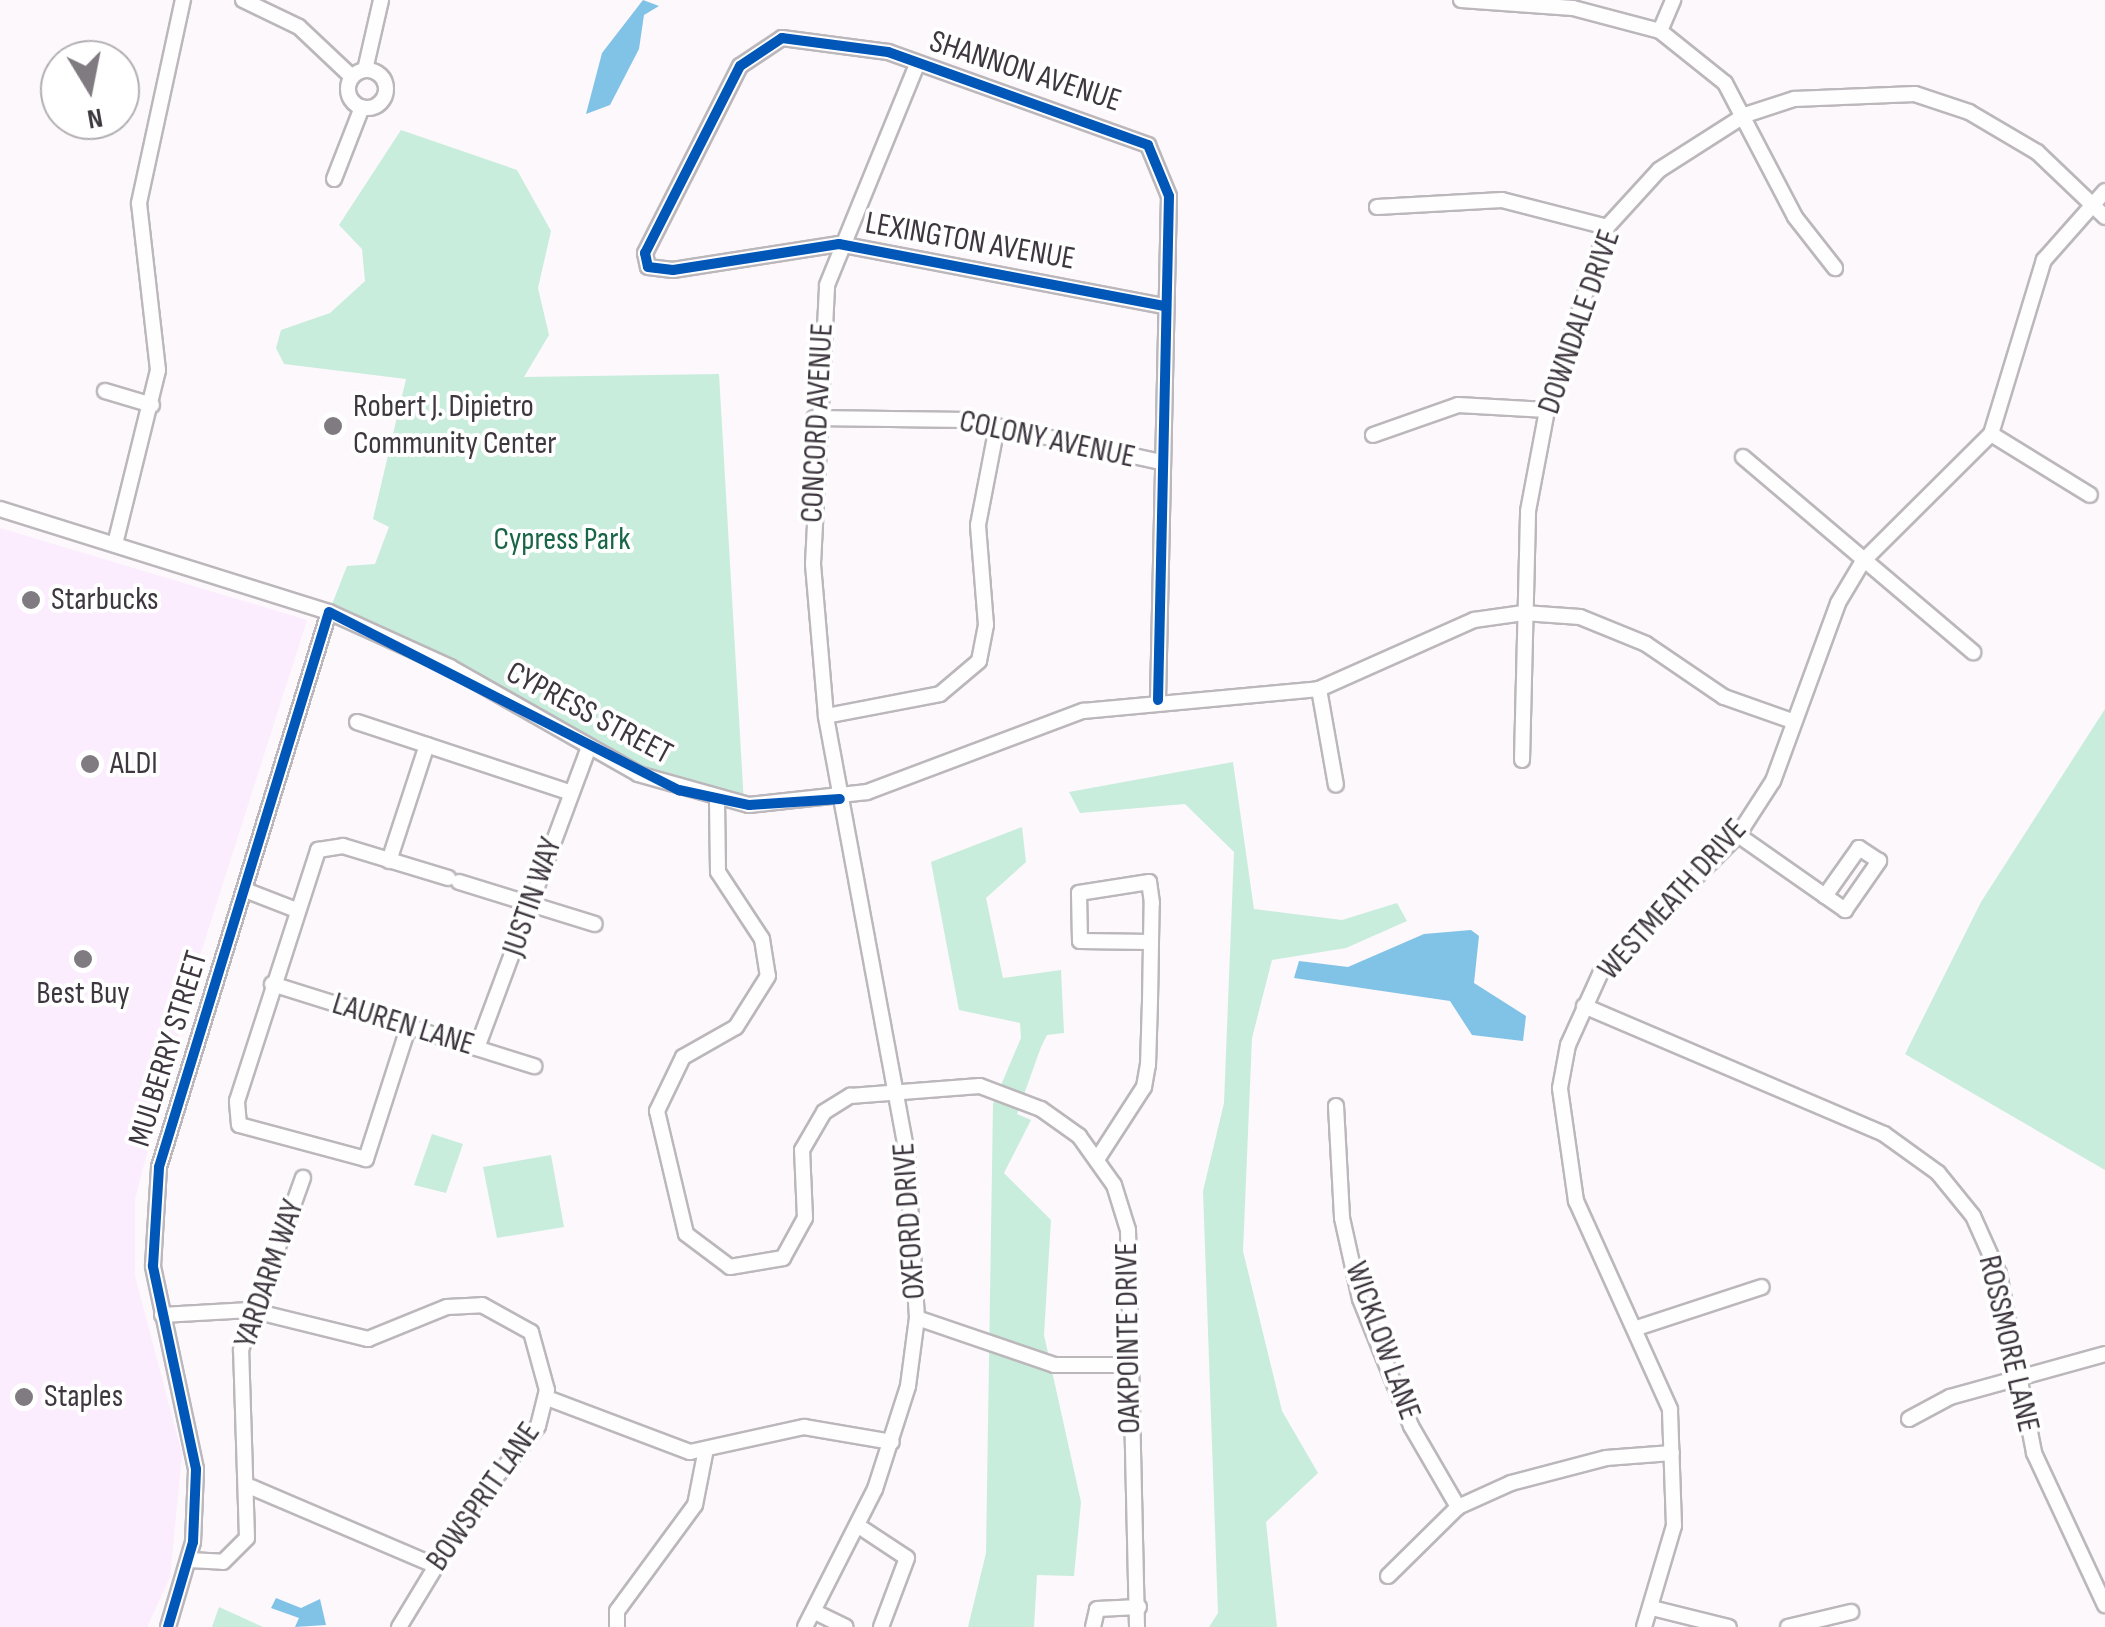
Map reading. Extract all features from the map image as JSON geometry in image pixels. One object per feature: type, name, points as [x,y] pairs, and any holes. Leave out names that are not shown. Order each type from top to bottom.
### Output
[{"type":"street","points":[[114,544],[152,405],[158,353],[140,203],[183,0]]},
{"type":"street","points":[[244,0],[299,27],[359,74],[384,80],[385,94],[362,107],[334,178]]},
{"type":"street","points":[[362,107],[348,91],[359,74],[380,0]]},
{"type":"street","points":[[1461,0],[1573,8],[1660,31],[1726,83],[1795,217],[1835,268]]},
{"type":"street","points":[[1660,31],[1673,0]]},
{"type":"street","name":"SHANNON AVENUE","points":[[648,267],[669,200],[756,48],[815,36],[916,64],[1148,145],[1169,196],[1160,462],[1158,700]]},
{"type":"street","name":"CONCORD AVENUE","points":[[840,798],[814,609],[814,418],[839,244],[916,64]]},
{"type":"street","name":"DOWNDALE DRIVE","points":[[1522,760],[1528,510],[1547,410],[1607,227],[1659,170],[1745,115],[1855,90],[1915,94],[1970,112],[2037,152],[2105,216]]},
{"type":"street","name":"WESTMEATH DRIVE","points":[[1644,1627],[1674,1526],[1670,1409],[1640,1327],[1590,1239],[1566,1162],[1560,1088],[1584,1006],[1634,935],[1738,835],[1774,780],[1792,721],[1863,561],[1991,434],[2044,260],[2090,202],[2105,191]]},
{"type":"street","points":[[1377,208],[1502,200],[1607,227]]},
{"type":"street","name":"LEXINGTON AVENUE","points":[[648,267],[839,244],[1164,306]]},
{"type":"street","points":[[105,390],[152,405]]},
{"type":"street","points":[[1373,435],[1458,405],[1547,410]]},
{"type":"street","name":"COLONY AVENUE","points":[[814,418],[997,426],[1160,462]]},
{"type":"street","points":[[826,716],[940,694],[979,661],[986,625],[978,525],[997,426]]},
{"type":"street","points":[[1991,434],[2090,495]]},
{"type":"street","points":[[1743,457],[1973,652]]},
{"type":"street","name":"CYPRESS STREET","points":[[0,509],[329,612],[450,667],[589,747],[717,800],[840,798],[1039,724],[1158,700],[1319,689],[1474,620],[1524,614],[1580,617],[1646,644],[1724,697],[1792,721]]},
{"type":"street","name":"MULBERRY STREET","points":[[168,1627],[188,1560],[196,1469],[162,1315],[152,1237],[159,1167],[329,612]]},
{"type":"street","points":[[1319,689],[1336,785]]},
{"type":"street","points":[[357,722],[569,792]]},
{"type":"street","points":[[389,861],[426,745]]},
{"type":"street","name":"JUSTIN WAY","points":[[477,1048],[569,792],[589,747]]},
{"type":"street","name":"OXFORD DRIVE","points":[[804,1627],[860,1527],[892,1442],[916,1318],[898,1092],[840,798]]},
{"type":"street","name":"OAKPOINTE DRIVE","points":[[717,800],[718,872],[762,939],[768,976],[736,1027],[683,1057],[657,1111],[662,1161],[693,1246],[742,1270],[784,1258],[802,1227],[800,1159],[817,1121],[843,1098],[898,1092],[998,1090],[1068,1127],[1098,1158],[1128,1230],[1126,1365],[1137,1627]]},
{"type":"street","points":[[1738,835],[1825,896]]},
{"type":"street","points":[[410,1025],[366,1159],[255,1136],[239,1126],[235,1107],[294,909],[322,847],[389,861],[595,924]]},
{"type":"street","points":[[1098,1158],[1144,1087],[1151,942],[1149,882],[1085,890],[1076,917],[1086,945],[1151,942]]},
{"type":"street","points":[[244,890],[294,909]]},
{"type":"street","name":"LAUREN LANE","points":[[272,984],[534,1066]]},
{"type":"street","name":"ROSSMORE LANE","points":[[1584,1006],[1884,1134],[1938,1173],[1973,1216],[1998,1274],[2034,1454],[2105,1605]]},
{"type":"street","name":"WICKLOW LANE","points":[[1336,1106],[1342,1218],[1360,1300],[1411,1426],[1458,1506]]},
{"type":"street","name":"YARDARM WAY","points":[[188,1560],[217,1564],[239,1551],[251,1487],[238,1386],[250,1310],[303,1178]]},
{"type":"street","points":[[1640,1327],[1762,1287]]},
{"type":"street","name":"BOWSPRIT LANE","points":[[162,1315],[250,1310],[368,1339],[447,1307],[495,1308],[531,1332],[547,1398],[529,1442],[434,1564],[399,1627]]},
{"type":"street","points":[[916,1318],[1054,1365],[1126,1365]]},
{"type":"street","points":[[1908,1419],[2105,1354]]},
{"type":"street","points":[[547,1398],[705,1454]]},
{"type":"street","points":[[617,1627],[617,1612],[695,1504],[705,1454],[726,1438],[788,1428],[892,1442]]},
{"type":"street","points":[[1388,1576],[1458,1506],[1560,1468],[1672,1453]]},
{"type":"street","points":[[251,1487],[332,1514],[434,1564]]},
{"type":"street","points":[[860,1527],[906,1558],[880,1627]]},
{"type":"street","points":[[1093,1627],[1098,1609],[1138,1608]]},
{"type":"street","points":[[1652,1608],[1729,1627]]},
{"type":"street","points":[[815,1612],[846,1627]]},
{"type":"street","points":[[1788,1627],[1851,1612]]},
{"type":"shaded area","points":[[0,528],[307,620],[196,968],[135,1199],[135,1276],[182,1454],[170,1577],[147,1627],[0,1627]]},
{"type":"green space","name":"Cypress Park","points":[[401,130],[517,170],[551,231],[538,288],[549,335],[524,377],[719,374],[744,804],[698,795],[329,612],[347,566],[375,564],[389,527],[373,519],[406,379],[284,364],[276,348],[281,330],[330,313],[365,281],[362,249],[339,225]]},
{"type":"green space","points":[[2105,709],[2105,1170],[1905,1054],[1981,902]]},
{"type":"green space","points":[[1233,762],[1254,909],[1342,920],[1397,903],[1407,921],[1346,948],[1272,960],[1252,1038],[1243,1251],[1282,1411],[1318,1473],[1266,1522],[1277,1627],[1209,1627],[1218,1613],[1203,1191],[1224,1103],[1234,852],[1185,804],[1080,813],[1069,792]]},
{"type":"green space","points":[[1022,827],[1026,862],[986,898],[1003,978],[1061,970],[1064,1033],[1047,1035],[1041,1047],[1017,1114],[1031,1120],[1004,1173],[1051,1220],[1044,1335],[1081,1502],[1074,1576],[1037,1575],[1034,1627],[968,1627],[986,1553],[993,1104],[1021,1038],[1020,1023],[959,1010],[931,862]]},
{"type":"green space","points":[[432,1134],[463,1144],[446,1193],[414,1185]]},
{"type":"green space","points":[[551,1155],[564,1227],[497,1238],[483,1167]]},
{"type":"green space","points":[[219,1607],[263,1627],[212,1627]]},
{"type":"water","points":[[643,0],[659,6],[644,15],[639,49],[610,105],[586,114],[602,53]]},
{"type":"water","points":[[1471,930],[1479,936],[1474,983],[1526,1016],[1523,1041],[1472,1035],[1450,1001],[1294,978],[1299,961],[1348,967],[1424,934]]},
{"type":"water","points":[[276,1598],[301,1608],[320,1599],[326,1625],[295,1627],[299,1618],[271,1608]]},
{"type":"cycle path","points":[[1158,700],[1169,196],[1148,145],[888,52],[782,38],[740,66],[645,253],[648,267],[673,270],[839,244],[1164,306]]},
{"type":"cycle path","points":[[168,1627],[193,1542],[196,1469],[153,1266],[159,1167],[329,612],[679,790],[749,805],[840,799]]},
{"type":"place","name":"Robert J. Dipietro Community Center","points":[[333,426]]},
{"type":"place","name":"Starbucks","points":[[31,600]]},
{"type":"place","name":"ALDI","points":[[90,764]]},
{"type":"place","name":"Best Buy","points":[[83,959]]},
{"type":"place","name":"Staples","points":[[24,1397]]}]
